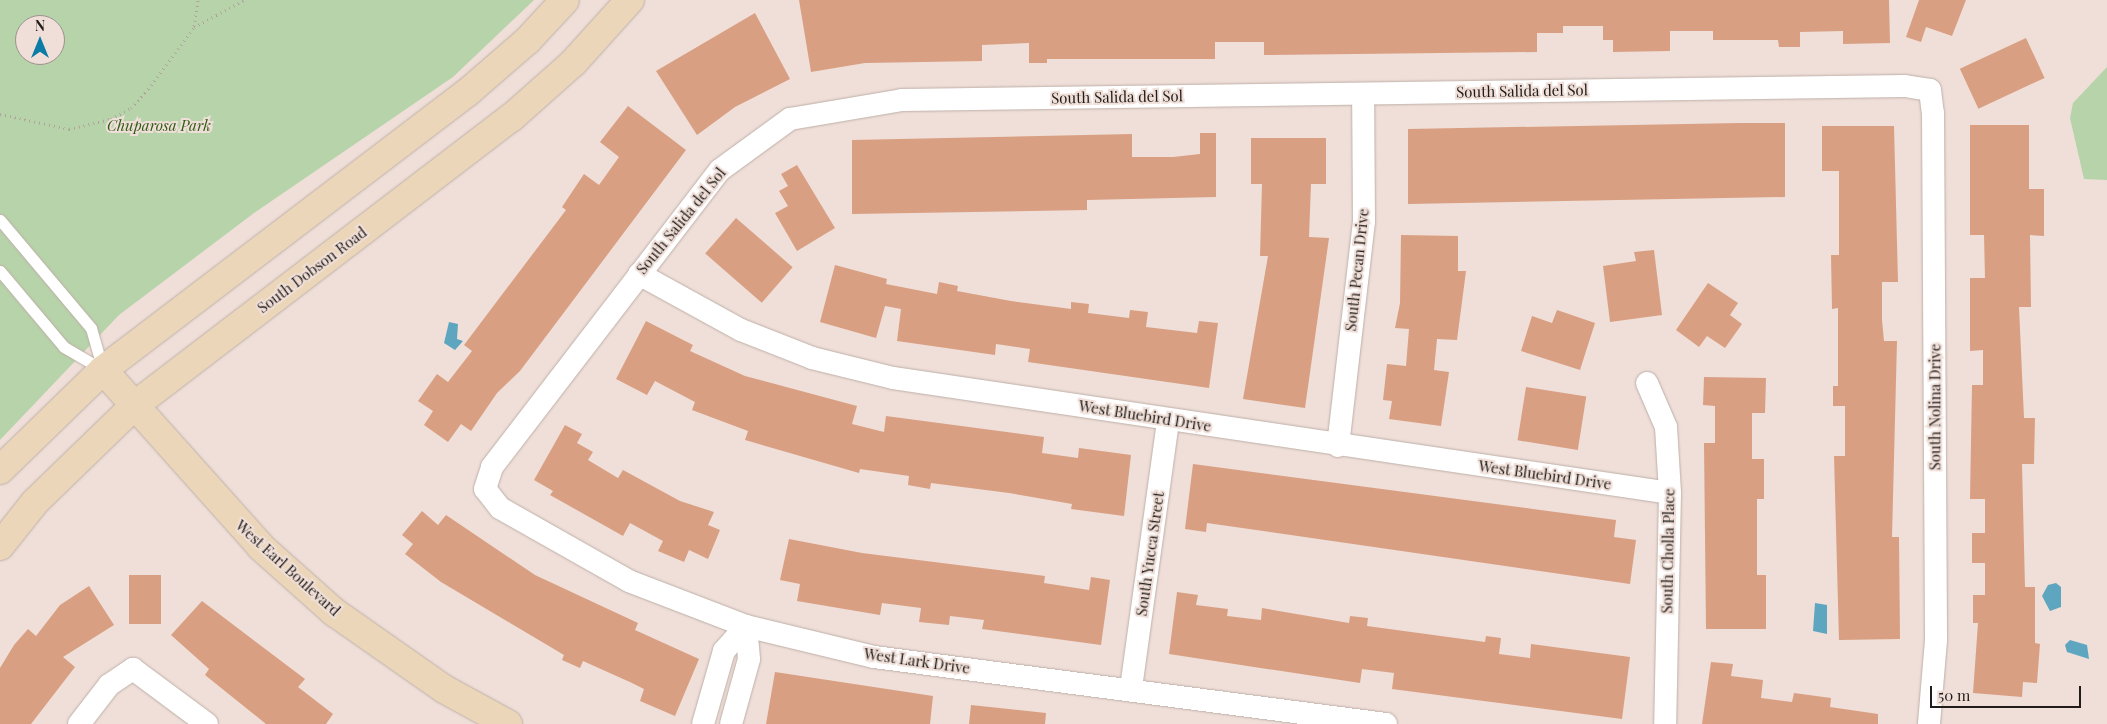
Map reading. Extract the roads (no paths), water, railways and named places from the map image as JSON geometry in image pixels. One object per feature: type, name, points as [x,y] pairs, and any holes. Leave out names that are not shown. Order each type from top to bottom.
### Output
[{"type":"main road","points":[[0,470],[102,370],[468,92],[528,40],[565,0]]},
{"type":"main road","name":"South Dobson Road","points":[[0,546],[35,502],[135,405],[511,118],[572,63],[630,0]]},
{"type":"main road","name":"West Earl Boulevard","points":[[102,370],[260,547],[334,612],[444,689],[508,724]]},
{"type":"street","name":"South Salida del Sol","points":[[485,489],[492,467],[720,170],[790,119],[902,100],[1905,86],[1930,90]]},
{"type":"street","name":"South Nolina Drive","points":[[1929,724],[1936,640],[1930,90]]},
{"type":"street","name":"South Pecan Drive","points":[[1338,446],[1364,222],[1363,94]]},
{"type":"street","name":"West Bluebird Drive","points":[[639,274],[741,330],[812,358],[893,378],[1338,446],[1670,493]]},
{"type":"street","name":"South Cholla Place","points":[[1647,382],[1666,427],[1670,493],[1665,724]]},
{"type":"street","name":"South Yucca Street","points":[[1131,688],[1168,420]]},
{"type":"street","name":"West Lark Drive","points":[[485,489],[500,508],[628,581],[746,626],[874,657],[1131,688],[1386,724]]},
{"type":"street","points":[[703,724],[724,651],[746,626]]},
{"type":"street","points":[[731,724],[749,659],[746,626]]},
{"type":"street","points":[[79,724],[109,685],[133,669],[207,724]]},
{"type":"lane","name":"West Earl Boulevard","points":[[0,220],[91,328],[102,370]]},
{"type":"lane","name":"West Earl Boulevard","points":[[0,271],[64,347],[102,370]]},
{"type":"water","points":[[449,322],[458,324],[457,339],[463,341],[455,350],[444,343]]},
{"type":"water","points":[[2056,583],[2061,587],[2061,607],[2050,611],[2042,596],[2048,585]]},
{"type":"water","points":[[1815,603],[1827,605],[1827,634],[1813,631]]},
{"type":"water","points":[[2070,640],[2087,645],[2089,659],[2067,652],[2065,645]]},
{"type":"park label","name":"Chuparosa Park","points":[[159,126]]}]
